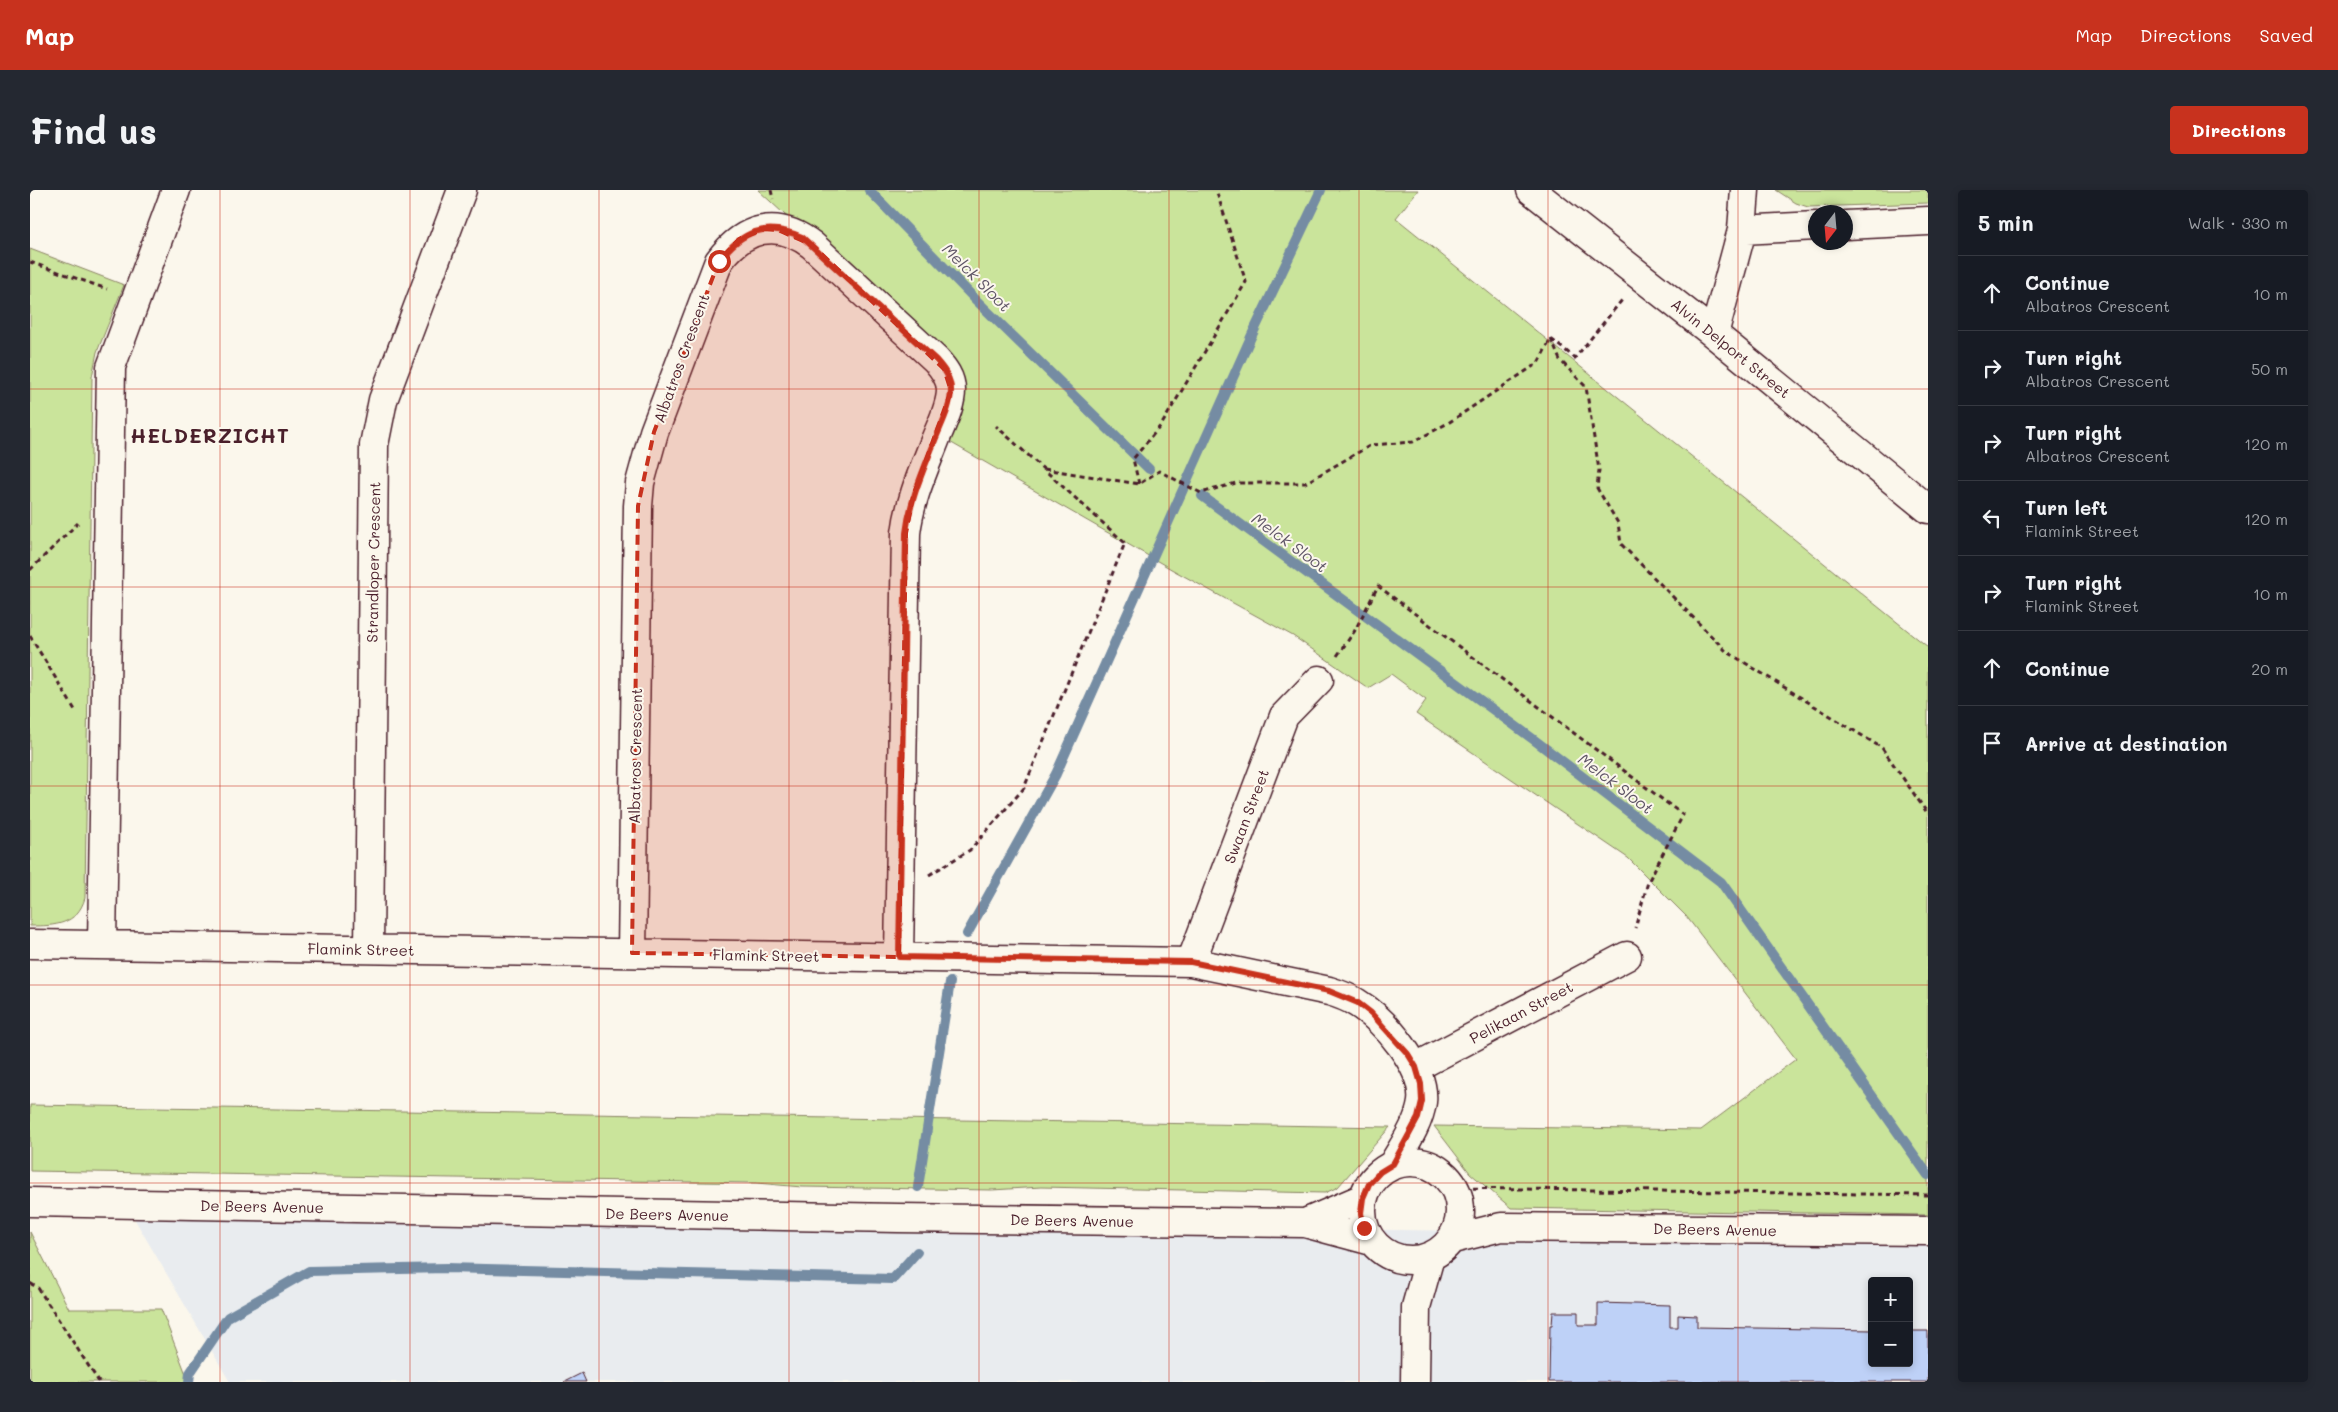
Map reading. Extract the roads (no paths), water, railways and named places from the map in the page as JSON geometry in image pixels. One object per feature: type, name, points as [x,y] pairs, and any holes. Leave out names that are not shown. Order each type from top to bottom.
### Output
[{"type":"street","points":[[102,945],[110,367],[176,190]]},
{"type":"street","name":"Strandloper Crescent","points":[[369,949],[374,445],[376,425],[383,400],[462,190]]},
{"type":"street","name":"Alvin Delport Street","points":[[1531,190],[1714,334],[1928,509]]},
{"type":"street","points":[[1714,334],[1742,230],[1745,190]]},
{"type":"street","points":[[1853,225],[1928,220]]},
{"type":"street","points":[[1742,230],[1808,226]]},
{"type":"street","name":"Albatros Crescent","points":[[632,953],[638,506],[640,483],[654,432],[719,261],[738,239],[764,229],[790,232],[812,245],[936,360],[950,380],[951,391],[946,414],[913,496],[906,533],[899,957]]},
{"type":"street","name":"Swaan Street","points":[[1191,962],[1284,716],[1319,680]]},
{"type":"street","name":"Flamink Street","points":[[30,944],[1191,962],[1344,996],[1371,1013],[1408,1054],[1416,1067],[1421,1084],[1422,1101],[1418,1118],[1393,1164]]},
{"type":"street","name":"Pelikaan Street","points":[[1416,1067],[1626,956]]},
{"type":"street","name":"Flamink Street","points":[[1418,1118],[1451,1188]]},
{"type":"street","points":[[1408,1161],[1424,1163],[1451,1188],[1461,1218],[1453,1239],[1443,1250],[1430,1257],[1414,1261],[1398,1259],[1383,1253],[1364,1228],[1361,1213],[1363,1198],[1374,1178],[1393,1164],[1408,1161]]},
{"type":"street","name":"De Beers Avenue","points":[[1451,1188],[1501,1227]]},
{"type":"street","name":"De Beers Avenue","points":[[1305,1223],[1363,1198]]},
{"type":"street","name":"De Beers Avenue","points":[[30,1202],[898,1218],[1305,1223],[1372,1241]]},
{"type":"street","name":"De Beers Avenue","points":[[1453,1239],[1501,1227],[1928,1231]]},
{"type":"street","points":[[1416,1382],[1416,1308],[1430,1257]]},
{"type":"street","points":[[1398,1259],[1416,1308]]},
{"type":"waterway","name":"Melck Sloot","points":[[869,190],[977,301],[1149,469]]},
{"type":"waterway","points":[[967,934],[1056,774],[1251,337],[1321,190]]},
{"type":"waterway","name":"Melck Sloot","points":[[1202,496],[1533,739],[1721,882],[1928,1175]]},
{"type":"waterway","points":[[918,1187],[950,982]]},
{"type":"waterway","points":[[189,1382],[190,1373],[228,1317],[309,1271],[446,1268],[893,1279],[917,1252]]},
{"type":"district","name":"HELDERZICHT","points":[[210,435]]}]
